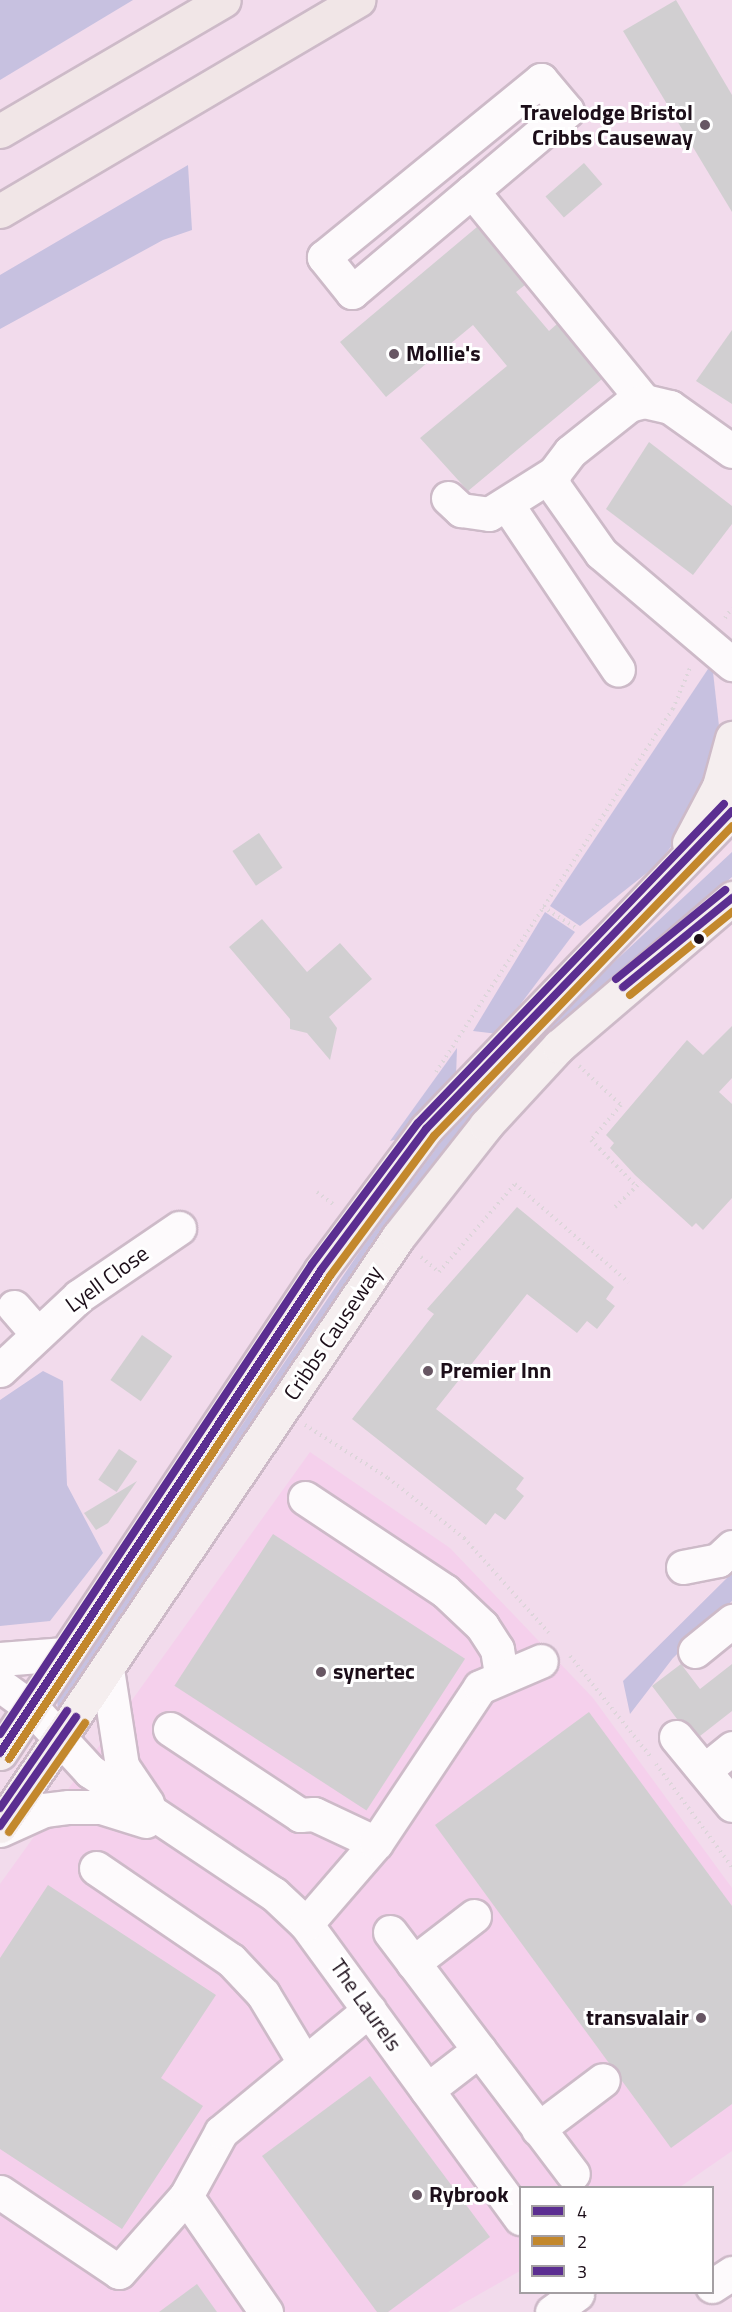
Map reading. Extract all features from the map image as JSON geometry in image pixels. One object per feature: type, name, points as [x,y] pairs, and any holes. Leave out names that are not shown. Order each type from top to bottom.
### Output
[{"type":"highway","points":[[0,131],[224,0]]},
{"type":"highway","points":[[0,211],[358,0]]},
{"type":"main road","points":[[675,871],[719,786],[732,738]]},
{"type":"main road","name":"Cribbs Causeway","points":[[0,1753],[321,1270],[426,1129],[732,811]]},
{"type":"main road","name":"Cribbs Causeway","points":[[0,1828],[398,1237],[486,1125],[559,1046],[694,925],[732,898]]},
{"type":"street","points":[[541,80],[567,111],[472,191],[352,291],[324,257],[541,80]]},
{"type":"street","points":[[472,191],[644,401]]},
{"type":"street","points":[[448,498],[470,513],[508,506],[554,473],[570,452],[629,405],[644,401],[670,407],[732,451]]},
{"type":"street","points":[[554,473],[554,493],[601,553],[732,664]]},
{"type":"street","points":[[508,506],[618,670]]},
{"type":"street","name":"Lyell Close","points":[[0,1370],[36,1332],[79,1296],[179,1228]]},
{"type":"street","points":[[14,1306],[36,1332]]},
{"type":"street","points":[[305,1498],[445,1591],[492,1641],[501,1675]]},
{"type":"street","points":[[682,1567],[718,1560],[732,1546]]},
{"type":"street","points":[[694,1651],[732,1621]]},
{"type":"street","points":[[306,1924],[376,1843],[480,1687],[553,1650]]},
{"type":"street","points":[[0,1659],[65,1654]]},
{"type":"street","name":"The Laurels","points":[[107,1670],[122,1766],[143,1800],[174,1830]]},
{"type":"street","name":"The Laurels","points":[[0,1685],[32,1708],[90,1771],[174,1830],[274,1894],[306,1924],[519,2217]]},
{"type":"street","points":[[170,1729],[300,1815],[314,1814],[376,1843]]},
{"type":"street","points":[[676,1737],[732,1805]]},
{"type":"street","points":[[705,1770],[732,1748]]},
{"type":"street","name":"The Laurels","points":[[0,1828],[44,1810],[100,1807],[174,1830]]},
{"type":"street","points":[[96,1868],[231,1960],[263,1994],[304,2062]]},
{"type":"street","points":[[413,1963],[474,1916]]},
{"type":"street","points":[[390,1932],[573,2174]]},
{"type":"street","points":[[0,2192],[119,2272],[186,2196],[221,2132],[369,2010]]},
{"type":"street","points":[[427,2090],[479,2050]]},
{"type":"street","points":[[538,2129],[603,2080]]},
{"type":"street","points":[[186,2196],[266,2312]]},
{"type":"street","points":[[714,2285],[732,2273]]},
{"type":"path","points":[[543,907],[602,944]]},
{"type":"path","points":[[581,1068],[621,1105],[591,1140],[636,1186]]},
{"type":"path","points":[[615,1207],[641,1182]]},
{"type":"path","points":[[398,1237],[439,1272],[515,1184],[628,1282]]},
{"type":"path","points":[[281,1411],[388,1478],[464,1538],[732,1867]]},
{"type":"shaded area","points":[[0,0],[133,0],[0,80]]},
{"type":"shaded area","points":[[188,165],[192,230],[163,240],[0,329],[0,275]]},
{"type":"shaded area","points":[[712,663],[720,735],[694,816],[658,864],[580,926],[550,906]]},
{"type":"shaded area","points":[[732,852],[732,877],[583,1008],[58,1713],[57,1698],[362,1248],[444,1138],[523,1047]]},
{"type":"shaded area","points":[[545,912],[575,932],[498,1034],[473,1031]]},
{"type":"shaded area","points":[[457,1048],[456,1077],[407,1137],[390,1141]]},
{"type":"shaded area","points":[[43,1371],[63,1381],[67,1485],[103,1553],[50,1621],[0,1626],[0,1400]]},
{"type":"shaded area","points":[[310,1452],[450,1548],[593,1698],[732,1888],[732,2151],[681,2186],[519,2186],[519,2272],[448,2312],[0,2312],[0,1884]]},
{"type":"shaded area","points":[[732,1573],[732,1601],[673,1658],[630,1714],[623,1681]]},
{"type":"building","name":"Travelodge Bristol Cribbs Causeway","points":[[676,0],[732,95],[732,212],[623,31]]},
{"type":"building","points":[[584,163],[602,184],[564,218],[546,196]]},
{"type":"building","name":"Mollie's","points":[[477,227],[525,285],[516,292],[549,331],[557,324],[602,379],[468,491],[420,438],[507,366],[473,325],[386,397],[340,342]]},
{"type":"building","points":[[732,330],[732,404],[696,381]]},
{"type":"building","points":[[649,442],[732,506],[732,524],[693,575],[606,509]]},
{"type":"building","points":[[259,833],[282,868],[256,886],[232,851]]},
{"type":"building","points":[[262,919],[307,972],[340,943],[372,979],[329,1017],[337,1028],[330,1060],[307,1033],[290,1029],[290,1019],[229,947]]},
{"type":"building","points":[[732,1026],[732,1078],[719,1092],[732,1104],[732,1198],[703,1230],[696,1223],[692,1227],[635,1175],[610,1148],[614,1143],[606,1135],[687,1040],[703,1055]]},
{"type":"building","name":"Premier Inn","points":[[517,1207],[614,1287],[606,1299],[615,1306],[597,1329],[587,1321],[577,1333],[527,1294],[436,1409],[524,1478],[516,1489],[524,1496],[505,1520],[495,1513],[486,1525],[352,1419],[434,1314],[427,1309]]},
{"type":"building","points":[[142,1335],[172,1356],[141,1401],[110,1380]]},
{"type":"building","points":[[119,1449],[137,1461],[117,1492],[98,1480]]},
{"type":"building","points":[[137,1481],[108,1523],[96,1530],[84,1513]]},
{"type":"building","name":"synertec","points":[[273,1534],[465,1659],[366,1811],[174,1686]]},
{"type":"building","points":[[681,1664],[700,1689],[732,1664],[732,1711],[700,1736],[677,1719],[652,1686]]},
{"type":"building","points":[[589,1712],[732,1906],[732,2104],[671,2148],[435,1825]]},
{"type":"building","points":[[48,1885],[216,1995],[161,2078],[203,2106],[122,2229],[0,2149],[0,1958]]},
{"type":"building","points":[[370,2076],[490,2237],[388,2312],[377,2312],[262,2156]]},
{"type":"building","points":[[197,2284],[217,2312],[159,2312]]},
{"type":"transit line","name":"3","points":[[0,1734],[312,1264],[418,1123],[724,804]]},
{"type":"transit line","name":"4","points":[[0,1753],[321,1270],[426,1129],[732,811]]},
{"type":"transit line","name":"2","points":[[9,1759],[330,1276],[434,1136],[732,826]]},
{"type":"transit line","name":"3","points":[[616,979],[725,890]]},
{"type":"transit line","name":"4","points":[[623,987],[732,898]]},
{"type":"transit line","name":"2","points":[[630,995],[732,912]]},
{"type":"transit line","name":"3","points":[[0,1808],[67,1711]]},
{"type":"transit line","name":"4","points":[[0,1826],[76,1717]]},
{"type":"transit line","name":"2","points":[[9,1832],[85,1723]]},
{"type":"place","name":"Travelodge Bristol Cribbs Causeway","points":[[705,125]]},
{"type":"place","name":"Mollie's","points":[[394,354]]},
{"type":"place","name":"Premier Inn","points":[[428,1371]]},
{"type":"place","name":"synertec","points":[[321,1672]]},
{"type":"place","name":"transvalair","points":[[701,2018]]},
{"type":"place","name":"Rybrook","points":[[417,2195]]}]
